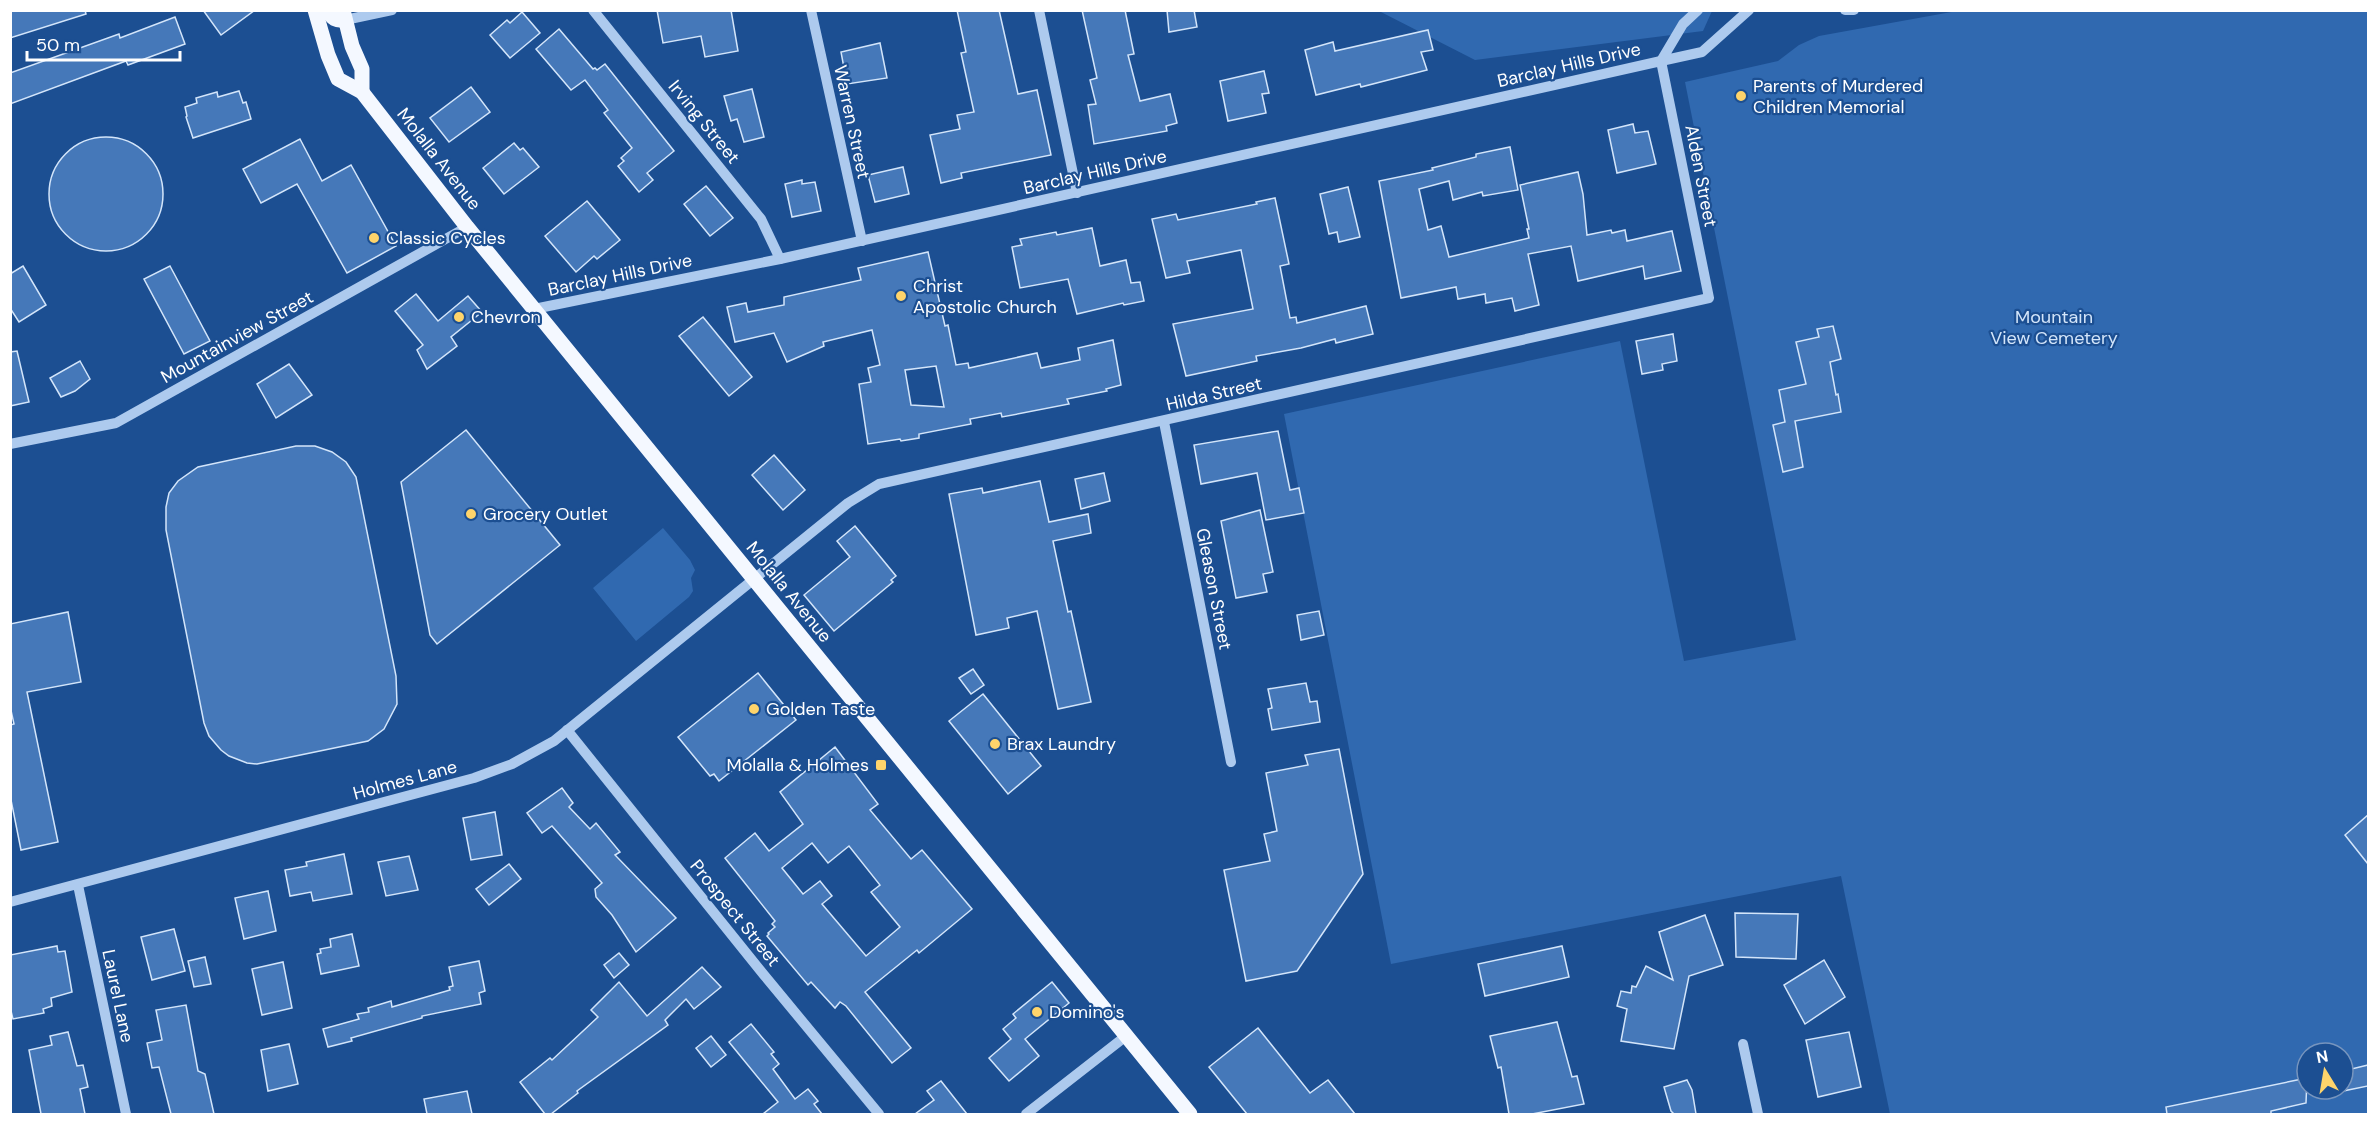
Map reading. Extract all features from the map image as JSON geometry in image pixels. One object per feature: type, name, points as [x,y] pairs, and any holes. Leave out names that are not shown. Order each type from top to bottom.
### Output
[{"type":"main road","name":"Molalla Avenue","points":[[315,10],[328,56],[338,78],[362,92],[467,227],[1190,1114]]},
{"type":"main road","points":[[328,10],[332,18],[338,21],[344,15],[362,69],[362,92]]},
{"type":"street","points":[[344,15],[392,10]]},
{"type":"street","name":"Irving Street","points":[[593,10],[761,219],[780,259]]},
{"type":"street","name":"Warren Street","points":[[811,10],[862,241]]},
{"type":"street","points":[[1039,10],[1077,193]]},
{"type":"street","name":"Barclay Hills Drive","points":[[1661,61],[1683,24],[1698,10]]},
{"type":"street","name":"Barclay Hills Drive","points":[[534,309],[862,241],[1702,52],[1749,10]]},
{"type":"street","points":[[1845,10],[1854,10]]},
{"type":"street","name":"Alden Street","points":[[1661,61],[1709,298]]},
{"type":"street","name":"Mountainview Street","points":[[10,444],[116,423],[467,227]]},
{"type":"street","name":"Hilda Street","points":[[754,580],[848,503],[879,484],[1164,422],[1709,298]]},
{"type":"street","name":"Gleason Street","points":[[1164,422],[1231,762]]},
{"type":"street","name":"Holmes Lane","points":[[10,902],[474,778],[512,764],[532,755],[567,730],[754,580]]},
{"type":"street","name":"Prospect Street","points":[[567,730],[879,1114]]},
{"type":"street","name":"Laurel Lane","points":[[78,885],[126,1114]]},
{"type":"street","points":[[1026,1114],[1126,1036]]},
{"type":"street","points":[[1743,1044],[1758,1114]]},
{"type":"green space","points":[[1379,11],[1712,11],[1703,31],[1475,60]]},
{"type":"green space","name":"Mountain View Cemetery","points":[[1957,11],[2368,11],[2368,1114],[1890,1114],[1841,876],[1391,964],[1284,414],[1620,341],[1684,661],[1796,640],[1685,82],[1778,61],[1799,45],[1819,36]]},
{"type":"green space","points":[[663,528],[690,560],[695,570],[691,578],[693,591],[689,597],[636,641],[593,588]]},
{"type":"building","points":[[10,10],[85,10],[86,14],[10,38]]},
{"type":"building","points":[[203,10],[255,10],[221,35]]},
{"type":"building","points":[[657,10],[731,10],[738,51],[705,57],[701,36],[663,43]]},
{"type":"building","points":[[957,10],[999,10],[1018,94],[1037,90],[1051,155],[961,173],[962,178],[941,183],[930,135],[960,129],[957,115],[974,112],[961,53],[966,52]]},
{"type":"building","points":[[1082,10],[1125,10],[1134,54],[1128,55],[1140,101],[1170,94],[1177,123],[1166,126],[1167,131],[1094,144],[1088,105],[1096,104],[1090,80],[1097,78]]},
{"type":"building","points":[[1167,10],[1194,10],[1197,27],[1169,32]]},
{"type":"building","points":[[522,12],[540,33],[510,58],[490,35],[507,20],[510,23]]},
{"type":"building","points":[[175,17],[185,44],[128,65],[126,61],[10,104],[10,73],[119,34],[120,38]]},
{"type":"building","points":[[559,29],[593,69],[597,70],[605,64],[674,151],[647,173],[653,180],[639,192],[618,166],[624,161],[621,158],[632,148],[604,113],[608,110],[585,80],[571,90],[536,49]]},
{"type":"building","points":[[1428,30],[1433,50],[1421,52],[1427,70],[1361,87],[1360,84],[1316,95],[1305,50],[1333,42],[1335,51]]},
{"type":"building","points":[[880,43],[887,78],[847,84],[841,52]]},
{"type":"building","points":[[1264,71],[1269,93],[1262,94],[1266,113],[1228,121],[1220,81]]},
{"type":"building","points":[[471,87],[490,112],[449,142],[430,118]]},
{"type":"building","points":[[752,89],[764,137],[744,142],[737,119],[731,121],[724,96]]},
{"type":"building","points":[[239,91],[243,103],[246,102],[251,119],[193,138],[185,107],[197,103],[196,98],[217,92],[218,97]]},
{"type":"building","points":[[1633,124],[1635,133],[1648,131],[1656,164],[1617,173],[1608,130]]},
{"type":"building","points":[[106,137],[128,141],[146,154],[159,172],[163,194],[159,216],[146,234],[128,247],[106,251],[84,247],[66,234],[53,216],[49,194],[53,172],[66,154],[84,141]]},
{"type":"building","points":[[300,139],[322,181],[351,165],[396,246],[347,273],[297,184],[261,203],[243,169]]},
{"type":"building","points":[[514,143],[520,150],[523,148],[539,167],[504,194],[483,168]]},
{"type":"building","points":[[1510,147],[1518,190],[1483,196],[1482,192],[1453,200],[1449,181],[1419,189],[1428,230],[1441,226],[1449,257],[1529,238],[1520,185],[1578,172],[1583,194],[1587,235],[1611,230],[1612,233],[1625,230],[1627,241],[1672,231],[1681,271],[1645,279],[1643,266],[1578,281],[1571,246],[1528,254],[1539,305],[1515,311],[1512,298],[1486,303],[1485,294],[1458,299],[1456,287],[1401,298],[1379,181],[1433,170],[1432,168],[1476,157],[1476,154]]},
{"type":"building","points":[[903,167],[909,194],[875,202],[868,175]]},
{"type":"building","points":[[802,180],[802,184],[815,182],[821,211],[792,217],[785,184]]},
{"type":"building","points":[[706,186],[733,218],[710,236],[684,204]]},
{"type":"building","points":[[1348,187],[1360,237],[1339,242],[1337,232],[1329,234],[1320,194]]},
{"type":"building","points":[[1275,198],[1289,264],[1280,266],[1290,318],[1296,317],[1297,323],[1366,306],[1373,334],[1336,343],[1335,339],[1256,356],[1257,361],[1186,376],[1173,324],[1253,309],[1241,250],[1187,261],[1190,273],[1166,278],[1152,219],[1176,214],[1178,220],[1257,204],[1256,202]]},
{"type":"building","points":[[587,201],[620,240],[597,259],[594,256],[576,272],[545,236]]},
{"type":"building","points":[[1092,228],[1100,266],[1126,260],[1131,283],[1140,282],[1144,301],[1124,305],[1123,303],[1077,314],[1068,279],[1020,288],[1012,247],[1022,245],[1020,239]]},
{"type":"building","points":[[928,252],[945,326],[948,325],[956,365],[968,363],[969,368],[1037,353],[1041,368],[1080,360],[1078,348],[1113,340],[1121,385],[1106,389],[1107,391],[1067,399],[1069,404],[1002,417],[1001,413],[970,419],[971,424],[919,434],[919,438],[868,444],[859,384],[871,382],[868,368],[880,365],[872,330],[823,342],[824,346],[787,362],[774,333],[735,342],[727,307],[746,303],[748,312],[784,305],[784,297],[861,280],[858,268]],"holes":[[[936,366],[944,407],[911,405],[905,370]]]},
{"type":"building","points":[[23,266],[46,305],[19,322],[10,308],[10,274]]},
{"type":"building","points":[[170,266],[210,341],[184,354],[144,279]]},
{"type":"building","points":[[416,294],[438,321],[468,296],[482,312],[451,337],[457,346],[427,369],[417,350],[423,345],[395,311]]},
{"type":"building","points":[[703,317],[752,377],[729,396],[679,336]]},
{"type":"building","points":[[1833,326],[1841,359],[1830,362],[1841,412],[1795,421],[1803,467],[1783,472],[1773,425],[1785,422],[1779,390],[1806,384],[1796,342],[1819,337],[1817,329]]},
{"type":"building","points":[[1673,334],[1677,361],[1662,364],[1663,370],[1642,374],[1636,341]]},
{"type":"building","points":[[17,351],[29,402],[10,406],[10,352]]},
{"type":"building","points":[[80,361],[90,379],[75,391],[61,397],[50,378]]},
{"type":"building","points":[[289,364],[312,395],[276,418],[257,384]]},
{"type":"building","name":"Grocery Outlet","points":[[466,430],[560,545],[437,644],[430,635],[401,482]]},
{"type":"building","points":[[1278,431],[1290,490],[1299,488],[1304,513],[1266,520],[1257,473],[1201,484],[1194,445]]},
{"type":"building","points":[[296,446],[315,446],[332,452],[346,462],[356,477],[396,676],[397,704],[384,729],[368,741],[257,764],[247,763],[221,750],[209,736],[204,723],[166,530],[166,507],[169,493],[178,481],[198,467]]},
{"type":"building","points":[[774,455],[805,490],[783,510],[752,475]]},
{"type":"building","points":[[1104,473],[1110,501],[1081,509],[1075,479]]},
{"type":"building","points":[[1040,481],[1049,522],[1088,514],[1091,533],[1053,541],[1091,702],[1058,709],[1037,611],[1007,618],[1009,628],[976,635],[949,494],[982,488],[983,493]]},
{"type":"building","points":[[1260,510],[1273,572],[1263,574],[1267,592],[1236,598],[1221,521]]},
{"type":"building","points":[[855,526],[896,576],[891,580],[893,582],[834,631],[804,595],[850,557],[837,541]]},
{"type":"building","points":[[1319,611],[1324,635],[1301,640],[1297,615]]},
{"type":"building","points":[[68,612],[81,682],[27,692],[58,842],[21,850],[10,795],[10,725],[14,724],[10,706],[10,624]]},
{"type":"building","points":[[973,669],[984,685],[971,694],[959,678]]},
{"type":"building","points":[[758,673],[796,720],[719,781],[714,774],[710,776],[678,737]]},
{"type":"building","points":[[1306,683],[1310,702],[1317,701],[1320,722],[1272,730],[1268,709],[1272,708],[1268,689]]},
{"type":"building","name":"Brax Laundry","points":[[983,694],[1041,766],[1008,794],[949,721]]},
{"type":"building","points":[[835,747],[878,804],[870,810],[911,859],[922,850],[972,909],[919,953],[917,950],[865,992],[911,1048],[892,1063],[846,1006],[840,1002],[835,1008],[811,982],[808,985],[767,936],[775,927],[772,924],[775,921],[725,858],[755,833],[769,851],[803,824],[780,792]],"holes":[[[812,843],[828,863],[849,846],[880,885],[871,892],[900,927],[866,956],[822,904],[832,896],[820,881],[803,894],[782,868]]]},
{"type":"building","points":[[1339,749],[1363,874],[1297,971],[1246,981],[1224,870],[1270,861],[1264,834],[1277,831],[1266,773],[1308,765],[1305,755]]},
{"type":"building","points":[[562,788],[573,803],[569,807],[590,829],[596,823],[620,852],[615,855],[676,918],[636,952],[612,915],[596,897],[595,889],[602,883],[552,826],[542,833],[527,813]]},
{"type":"building","points":[[495,812],[502,855],[471,860],[463,818]]},
{"type":"building","points":[[2368,815],[2368,864],[2345,835]]},
{"type":"building","points":[[344,854],[352,894],[313,901],[311,892],[290,896],[285,870],[307,866],[306,862]]},
{"type":"building","points":[[409,856],[418,890],[386,896],[378,862]]},
{"type":"building","points":[[509,864],[521,879],[489,905],[476,889]]},
{"type":"building","points":[[268,891],[276,931],[244,939],[235,898]]},
{"type":"building","points":[[1735,913],[1798,914],[1796,959],[1736,957]]},
{"type":"building","points":[[1705,915],[1723,965],[1689,976],[1674,1049],[1621,1041],[1627,1009],[1617,1006],[1621,991],[1631,993],[1632,986],[1636,987],[1646,966],[1673,980],[1659,932]]},
{"type":"building","points":[[174,929],[185,971],[152,980],[141,937]]},
{"type":"building","points":[[352,934],[359,966],[321,974],[317,954],[321,953],[320,949],[331,947],[330,939]]},
{"type":"building","points":[[57,946],[58,952],[65,951],[72,992],[51,998],[52,1006],[43,1009],[44,1013],[13,1019],[10,1007],[10,955]]},
{"type":"building","points":[[1562,946],[1569,977],[1485,996],[1478,964]]},
{"type":"building","points":[[619,953],[629,965],[614,978],[604,965]]},
{"type":"building","points":[[205,957],[211,984],[194,987],[188,961]]},
{"type":"building","points":[[1824,960],[1845,997],[1805,1024],[1784,985]]},
{"type":"building","points":[[479,961],[485,991],[479,993],[481,1004],[422,1016],[422,1018],[351,1038],[352,1041],[328,1047],[323,1029],[359,1019],[357,1014],[369,1012],[368,1008],[391,1001],[392,1007],[450,990],[449,987],[453,986],[449,967]]},
{"type":"building","points":[[283,962],[292,1008],[262,1015],[252,969]]},
{"type":"building","points":[[702,967],[721,987],[694,1009],[686,999],[665,1020],[668,1025],[577,1091],[578,1093],[551,1114],[545,1114],[520,1082],[550,1058],[552,1060],[598,1017],[591,1010],[619,982],[647,1016]]},
{"type":"building","points":[[1052,982],[1069,1003],[1025,1039],[1039,1056],[1009,1081],[989,1058],[1011,1039],[1003,1029],[1016,1018],[1013,1014]]},
{"type":"building","points":[[186,1005],[198,1071],[205,1074],[214,1114],[171,1114],[159,1067],[152,1068],[147,1043],[162,1040],[156,1010]]},
{"type":"building","points":[[1557,1022],[1572,1077],[1577,1076],[1584,1104],[1532,1114],[1509,1114],[1501,1067],[1498,1068],[1490,1036]]},
{"type":"building","points":[[751,1024],[774,1052],[771,1054],[779,1064],[773,1069],[795,1099],[808,1089],[818,1101],[814,1104],[822,1114],[763,1114],[778,1102],[729,1042]]},
{"type":"building","points":[[1258,1028],[1310,1093],[1328,1080],[1355,1114],[1247,1114],[1209,1067]]},
{"type":"building","points":[[68,1032],[77,1066],[83,1065],[88,1087],[80,1089],[85,1114],[41,1114],[29,1050],[52,1045],[50,1036]]},
{"type":"building","points":[[1849,1032],[1861,1087],[1818,1097],[1806,1040]]},
{"type":"building","points":[[711,1036],[726,1055],[711,1067],[696,1048]]},
{"type":"building","points":[[289,1044],[298,1084],[268,1091],[261,1050]]},
{"type":"building","points":[[2368,1065],[2368,1086],[2355,1089],[2355,1068]]},
{"type":"building","points":[[1687,1080],[1692,1090],[1696,1114],[1674,1114],[1664,1087]]},
{"type":"building","points":[[2295,1080],[2295,1101],[2306,1101],[2306,1103],[2271,1111],[2271,1114],[2167,1114],[2166,1107]]},
{"type":"building","points":[[941,1081],[967,1114],[915,1114],[934,1100],[927,1091]]},
{"type":"building","points":[[467,1091],[472,1114],[427,1114],[424,1099]]},
{"type":"place","name":"Parents of Murdered Children Memorial","points":[[1741,96]]},
{"type":"place","name":"Classic Cycles","points":[[374,238]]},
{"type":"place","name":"Christ Apostolic Church","points":[[901,296]]},
{"type":"place","name":"Chevron","points":[[459,317]]},
{"type":"place","name":"Grocery Outlet","points":[[471,514]]},
{"type":"place","name":"Golden Taste","points":[[754,709]]},
{"type":"place","name":"Brax Laundry","points":[[995,744]]},
{"type":"place","name":"Molalla & Holmes","points":[[881,765]]},
{"type":"place","name":"Domino's","points":[[1037,1012]]}]
